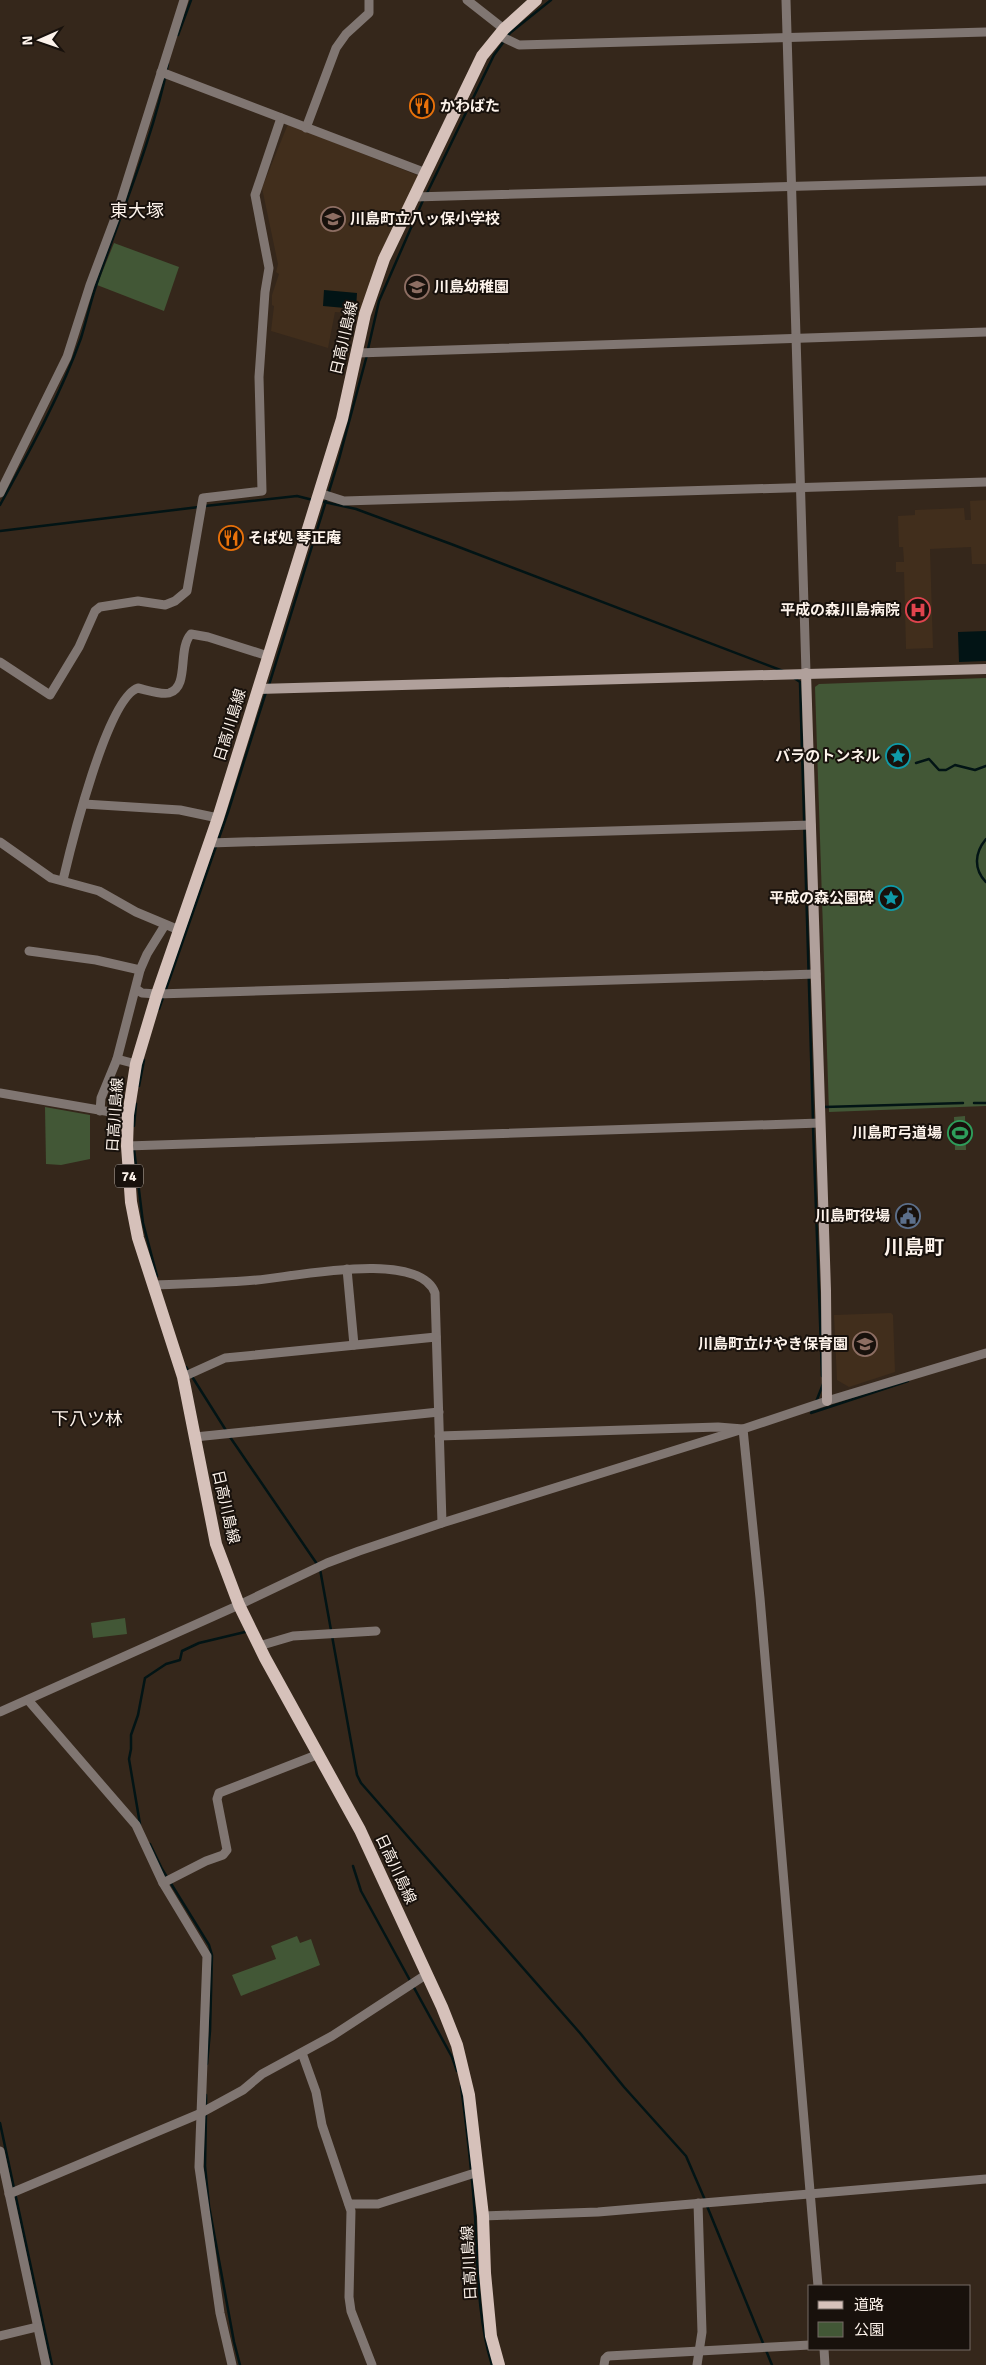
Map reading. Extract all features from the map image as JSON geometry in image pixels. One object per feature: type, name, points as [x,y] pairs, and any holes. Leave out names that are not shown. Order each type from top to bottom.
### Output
[{"type":"main road","name":"日高川島線","points":[[499,2365],[491,2336],[484,2273],[483,2216],[464,2072],[445,2015],[360,1830],[259,1646],[240,1606],[216,1544],[183,1377],[136,1229],[131,1202],[126,1146],[128,1115],[136,1064],[157,994],[218,818],[342,419],[365,314],[384,259],[474,70],[501,32],[536,0]]},
{"type":"street","points":[[0,493],[67,357],[90,285],[117,213],[184,0]]},
{"type":"street","points":[[306,128],[336,48],[346,34],[369,13],[369,0]]},
{"type":"street","points":[[466,0],[501,32],[519,45],[986,32]]},
{"type":"street","points":[[786,0],[812,825],[827,1401]]},
{"type":"street","points":[[161,72],[426,173]]},
{"type":"street","points":[[0,662],[50,695],[79,647],[95,611],[100,607],[138,600],[165,605],[175,602],[187,590],[203,498],[262,492],[259,377],[265,292],[269,268],[255,195],[281,118]]},
{"type":"street","points":[[414,197],[986,181]]},
{"type":"street","points":[[357,353],[986,332]]},
{"type":"street","points":[[319,493],[344,501],[986,482]]},
{"type":"street","points":[[62,880],[99,754],[125,700],[133,690],[138,688],[171,693],[176,689],[184,670],[183,648],[191,634],[208,637],[268,656]]},
{"type":"street","points":[[258,690],[986,669]]},
{"type":"street","points":[[84,804],[180,810],[218,818]]},
{"type":"street","points":[[210,843],[812,825]]},
{"type":"street","points":[[0,842],[51,878],[99,891],[165,925],[180,930]]},
{"type":"street","points":[[100,1112],[101,1098],[117,1059],[140,970],[147,954],[165,925]]},
{"type":"street","points":[[29,951],[96,960],[140,970]]},
{"type":"street","points":[[136,989],[142,993],[157,994],[816,974]]},
{"type":"street","points":[[117,1059],[136,1064]]},
{"type":"street","points":[[0,1093],[100,1112],[128,1115]]},
{"type":"street","points":[[126,1146],[820,1123]]},
{"type":"street","points":[[347,1269],[354,1345]]},
{"type":"street","points":[[153,1286],[258,1280],[347,1269],[404,1271],[422,1278],[433,1287],[435,1293],[442,1523]]},
{"type":"street","points":[[183,1377],[225,1358],[436,1337]]},
{"type":"street","points":[[0,1712],[240,1606],[327,1563],[442,1523],[827,1401],[986,1353]]},
{"type":"street","points":[[195,1437],[439,1412]]},
{"type":"street","points":[[439,1436],[718,1427],[743,1429]]},
{"type":"street","points":[[743,1429],[760,1598],[818,2285]]},
{"type":"street","points":[[259,1646],[293,1636],[376,1631]]},
{"type":"street","points":[[28,1700],[136,1825],[163,1883],[207,1956],[199,2167],[220,2312],[232,2365]]},
{"type":"street","points":[[163,1883],[206,1861],[223,1855],[227,1850],[217,1799],[219,1792],[319,1754]]},
{"type":"street","points":[[9,2194],[200,2114],[243,2090],[262,2074],[332,2036],[427,1974]]},
{"type":"street","points":[[302,2053],[316,2092],[322,2125],[351,2211],[351,2311],[372,2365]]},
{"type":"street","points":[[0,2152],[46,2365]]},
{"type":"street","points":[[349,2204],[378,2204],[478,2172]]},
{"type":"street","points":[[483,2216],[598,2212],[986,2179]]},
{"type":"street","points":[[697,2365],[702,2332],[698,2203]]},
{"type":"street","points":[[0,2336],[37,2327]]},
{"type":"street","points":[[604,2365],[605,2359],[608,2356],[808,2345]]},
{"type":"street","points":[[824,2350],[825,2365]]},
{"type":"shaded area","name":"川島町立八ッ保小学校","points":[[288,124],[419,176],[360,314],[335,312],[328,348],[271,331],[274,306],[272,305],[272,295],[279,274],[276,272],[278,264],[262,188]]},
{"type":"shaded area","points":[[324,290],[357,293],[356,309],[323,306]]},
{"type":"shaded area","name":"平成の森川島病院","points":[[986,500],[986,564],[972,564],[971,547],[930,549],[933,648],[906,649],[904,572],[896,572],[896,562],[904,562],[903,547],[899,547],[898,516],[915,515],[915,510],[964,508],[965,520],[971,520],[970,501]]},
{"type":"shaded area","points":[[986,631],[986,661],[959,662],[958,632]]},
{"type":"shaded area","name":"川島町立けやき保育園","points":[[891,1313],[893,1315],[895,1372],[849,1387],[837,1380],[834,1315]]},
{"type":"green space","points":[[114,243],[179,267],[164,311],[97,285]]},
{"type":"green space","points":[[986,678],[986,1106],[829,1112],[815,687],[819,684]]},
{"type":"green space","points":[[45,1107],[90,1115],[90,1159],[61,1165],[46,1164]]},
{"type":"green space","name":"川島町弓道場","points":[[965,1116],[966,1150],[955,1150],[954,1117]]},
{"type":"green space","points":[[125,1618],[127,1634],[93,1638],[91,1623]]},
{"type":"green space","points":[[297,1936],[300,1943],[311,1939],[320,1965],[241,1996],[232,1975],[276,1959],[271,1946]]},
{"type":"waterway","points":[[178,35],[191,0]]},
{"type":"waterway","points":[[427,193],[494,55],[510,33],[551,0]]},
{"type":"waterway","points":[[0,505],[33,444],[73,359],[155,118],[168,64]]},
{"type":"waterway","points":[[368,349],[379,301],[424,198]]},
{"type":"waterway","points":[[269,685],[339,459],[367,355]]},
{"type":"waterway","points":[[205,506],[297,496],[313,500]]},
{"type":"waterway","points":[[324,502],[356,509],[783,671]]},
{"type":"waterway","points":[[0,531],[199,507]]},
{"type":"waterway","points":[[794,678],[800,682],[813,1121]]},
{"type":"waterway","points":[[159,1009],[228,812],[266,692]]},
{"type":"waterway","points":[[916,763],[929,759],[939,770],[946,770],[955,765],[975,770],[986,766]]},
{"type":"waterway","points":[[986,839],[982,844],[977,861],[979,872],[986,882]]},
{"type":"waterway","points":[[139,1086],[144,1060]]},
{"type":"waterway","points":[[824,1107],[963,1103]]},
{"type":"waterway","points":[[974,1103],[986,1103]]},
{"type":"waterway","points":[[134,1126],[136,1104]]},
{"type":"waterway","points":[[813,1126],[822,1376]]},
{"type":"waterway","points":[[134,1149],[143,1223],[157,1276]]},
{"type":"waterway","points":[[186,1367],[227,1432]]},
{"type":"waterway","points":[[813,1409],[811,1413],[908,1381]]},
{"type":"waterway","points":[[816,1402],[823,1384]]},
{"type":"waterway","points":[[230,1437],[317,1564]]},
{"type":"waterway","points":[[320,1569],[357,1775],[361,1783],[686,2156],[705,2200]]},
{"type":"waterway","points":[[140,1824],[129,1759],[131,1735],[138,1715],[145,1678],[166,1664],[180,1660],[182,1651],[199,1643],[245,1632]]},
{"type":"waterway","points":[[150,1844],[162,1869],[209,1945],[212,1955],[207,2064]]},
{"type":"waterway","points":[[353,1866],[361,1891],[452,2057],[457,2071]]},
{"type":"waterway","points":[[461,2086],[475,2216],[481,2310],[483,2328],[492,2365]]},
{"type":"waterway","points":[[206,2095],[206,2107]]},
{"type":"waterway","points":[[206,2112],[205,2166],[209,2206],[240,2365]]},
{"type":"waterway","points":[[0,2123],[52,2365]]},
{"type":"waterway","points":[[707,2206],[772,2365]]},
{"type":"place","name":"かわばた","points":[[422,106]]},
{"type":"place","name":"川島町立八ッ保小学校","points":[[333,219]]},
{"type":"place","name":"川島幼稚園","points":[[417,287]]},
{"type":"place","name":"そば処 琴正庵","points":[[231,538]]},
{"type":"place","name":"平成の森川島病院","points":[[918,610]]},
{"type":"place","name":"バラのトンネル","points":[[898,756]]},
{"type":"place","name":"平成の森公園碑","points":[[891,898]]},
{"type":"place","name":"川島町弓道場","points":[[960,1133]]},
{"type":"place","name":"川島町役場","points":[[908,1216]]},
{"type":"place","name":"川島町立けやき保育園","points":[[865,1344]]},
{"type":"district","name":"東大塚","points":[[137,211]]},
{"type":"district","name":"川島町","points":[[914,1247]]},
{"type":"district","name":"下八ツ林","points":[[87,1419]]}]
